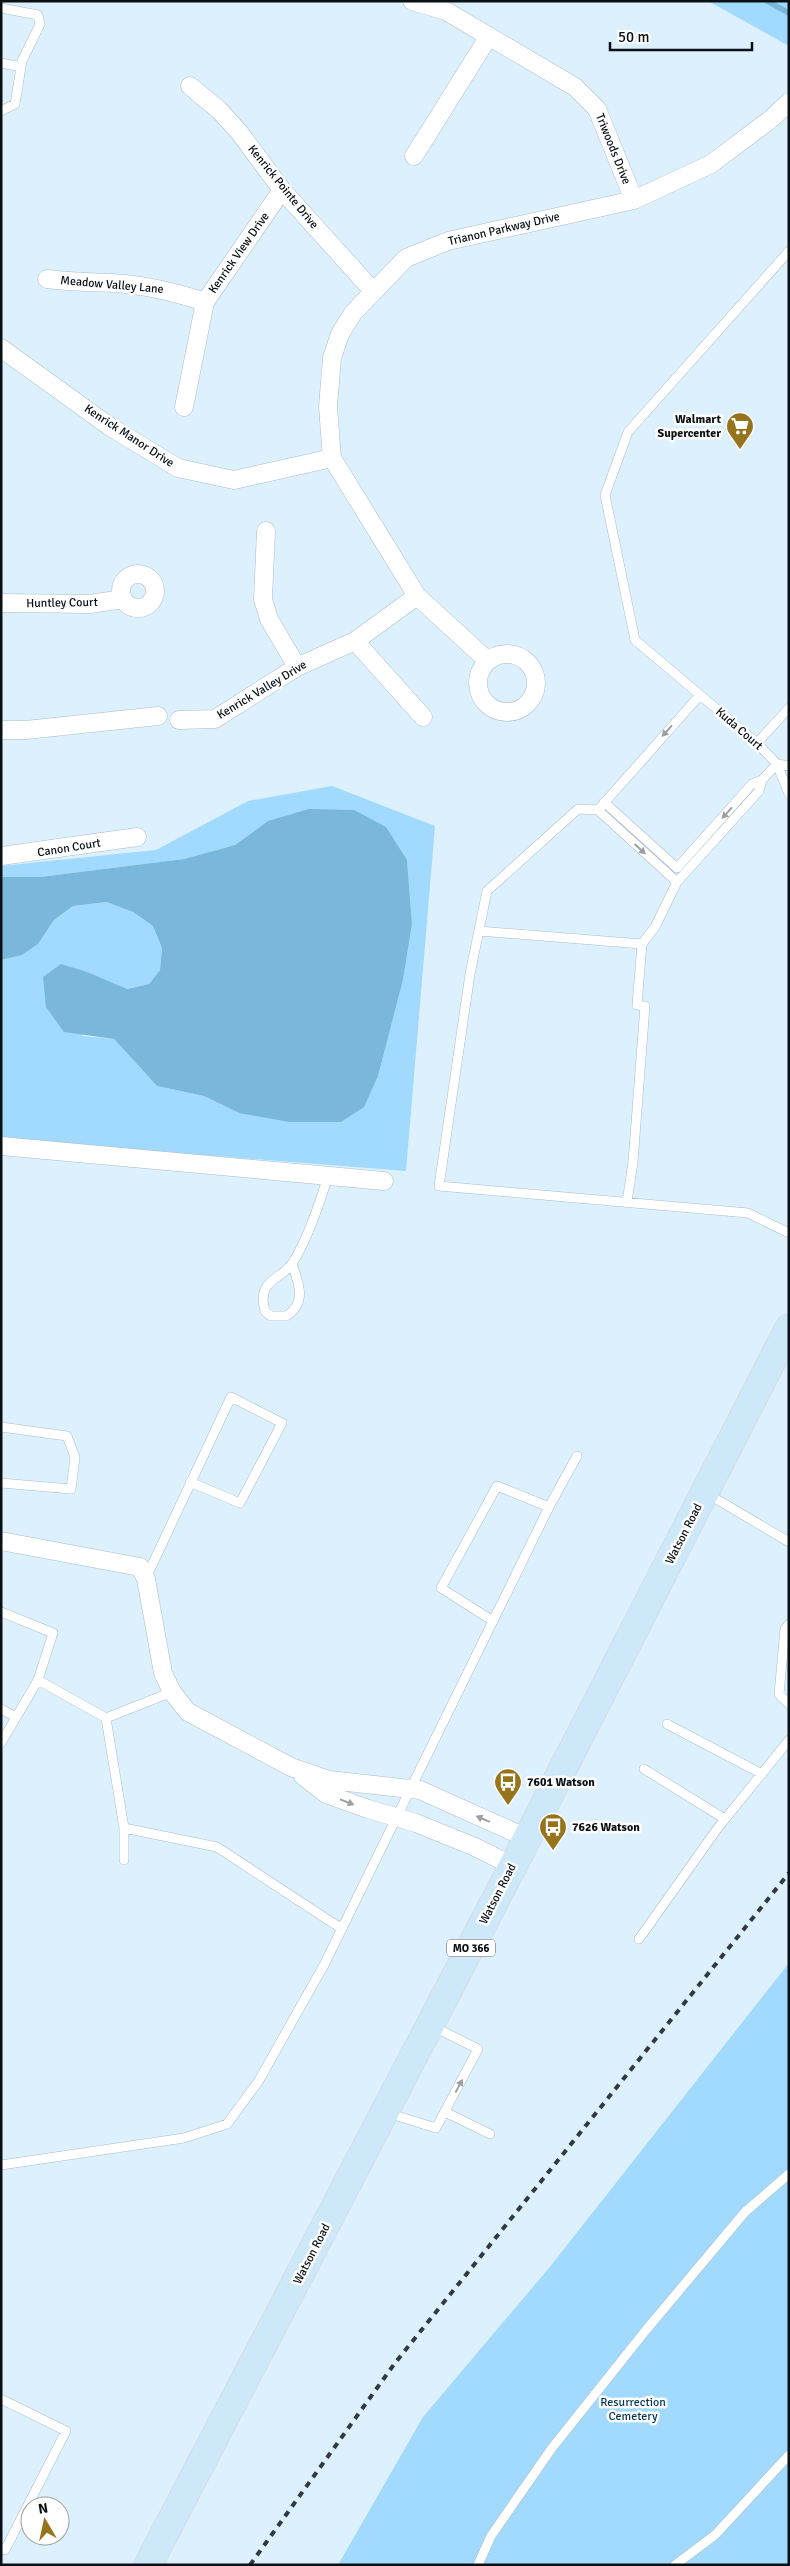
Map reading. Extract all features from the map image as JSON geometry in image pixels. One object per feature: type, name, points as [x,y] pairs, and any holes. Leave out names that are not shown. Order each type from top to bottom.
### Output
[{"type":"main road","name":"Watson Road","points":[[148,2565],[528,1838],[789,1328]]},
{"type":"street","name":"Triwoods Drive","points":[[412,1],[446,11],[575,87],[597,108],[634,200]]},
{"type":"street","points":[[414,156],[489,36]]},
{"type":"street","name":"Kenrick Pointe Drive","points":[[190,86],[219,110],[232,124],[282,190],[373,291]]},
{"type":"street","name":"Trianon Parkway Drive","points":[[488,661],[417,596],[332,458],[328,407],[332,358],[340,334],[353,313],[406,258],[448,242],[634,200],[711,164],[789,102]]},
{"type":"street","name":"Kenrick View Drive","points":[[184,407],[205,302],[282,190]]},
{"type":"street","name":"Meadow Valley Lane","points":[[47,278],[75,283],[114,283],[172,290],[205,302]]},
{"type":"street","name":"Kenrick Manor Drive","points":[[1,348],[109,426],[178,468],[234,480],[332,458]]},
{"type":"street","points":[[266,531],[263,599],[269,618],[297,667]]},
{"type":"street","name":"Kenrick Valley Drive","points":[[179,720],[215,719],[297,667],[355,641],[417,596]]},
{"type":"street","name":"Huntley Court","points":[[1,603],[90,604],[123,599]]},
{"type":"street","points":[[355,641],[423,717]]},
{"type":"street","points":[[1,730],[26,730],[158,716]]},
{"type":"street","name":"Canon Court","points":[[1,856],[136,837]]},
{"type":"street","points":[[1,1146],[384,1181]]},
{"type":"street","points":[[1,1541],[140,1567],[146,1578],[163,1673],[172,1692],[188,1712],[291,1767],[329,1780],[420,1790],[528,1838]]},
{"type":"street","points":[[291,1767],[326,1794],[398,1818],[416,1822],[475,1847],[513,1866]]},
{"type":"lane","points":[[1,8],[38,15],[40,24],[21,67],[15,104],[1,111]]},
{"type":"lane","points":[[1,63],[21,67]]},
{"type":"lane","name":"Kuda Court","points":[[789,251],[628,432],[605,495],[635,640],[757,743],[777,764],[789,794]]},
{"type":"lane","points":[[598,810],[700,695]]},
{"type":"lane","points":[[757,743],[789,708]]},
{"type":"lane","points":[[604,802],[677,868],[752,784],[762,780],[777,764],[789,766]]},
{"type":"lane","points":[[627,1202],[633,1162],[644,1006],[638,1005],[642,944],[655,927],[677,882],[759,791],[762,780]]},
{"type":"lane","points":[[677,882],[598,810],[578,809],[487,891],[470,974],[439,1186],[748,1213],[789,1232]]},
{"type":"lane","points":[[479,930],[642,944]]},
{"type":"lane","points":[[292,1264],[300,1290],[298,1305],[286,1316],[271,1316],[265,1311],[263,1294],[268,1284],[292,1264],[328,1176]]},
{"type":"lane","points":[[146,1578],[190,1482],[231,1397],[282,1423],[240,1503],[190,1482]]},
{"type":"lane","points":[[1,1427],[67,1436],[75,1457],[70,1489],[1,1483]]},
{"type":"lane","points":[[1,2165],[184,2138],[227,2124],[258,2082],[342,1929],[549,1507],[577,1456]]},
{"type":"lane","points":[[493,1621],[440,1588],[497,1486],[549,1507]]},
{"type":"lane","points":[[705,1493],[789,1542]]},
{"type":"lane","points":[[1,1612],[53,1633],[38,1680],[1,1742]]},
{"type":"lane","points":[[789,1624],[785,1629],[779,1694],[789,1704]]},
{"type":"lane","points":[[38,1680],[106,1718]]},
{"type":"lane","points":[[106,1718],[172,1692]]},
{"type":"lane","points":[[1,1709],[16,1716]]},
{"type":"lane","points":[[106,1718],[124,1828],[124,1860]]},
{"type":"lane","points":[[667,1724],[762,1774]]},
{"type":"lane","points":[[639,1939],[726,1819],[789,1740]]},
{"type":"lane","points":[[644,1768],[726,1819]]},
{"type":"lane","points":[[124,1828],[217,1847],[342,1929]]},
{"type":"lane","points":[[385,2112],[436,2128],[478,2049],[430,2025]]},
{"type":"lane","points":[[445,2112],[490,2134]]},
{"type":"lane","points":[[478,2565],[492,2536],[552,2448],[646,2330],[745,2212],[789,2174]]},
{"type":"lane","points":[[1,2400],[66,2431],[3,2549]]},
{"type":"lane","points":[[675,2565],[714,2536],[789,2455]]},
{"type":"green space","points":[[708,1],[789,1],[789,46]]},
{"type":"green space","points":[[332,786],[435,826],[406,1171],[1,1139],[1,960],[22,955],[38,944],[54,920],[73,906],[108,902],[133,912],[153,926],[162,948],[160,970],[149,984],[126,989],[90,973],[82,1036],[114,1039],[157,1086],[204,1096],[239,1113],[378,1076],[403,980],[412,924],[407,860],[268,821],[235,845],[184,859],[40,877],[1,877],[1,866],[156,850],[248,801]]},
{"type":"green space","name":"Resurrection Cemetery","points":[[789,1963],[789,2565],[338,2565],[423,2417],[549,2268]]},
{"type":"shaded area","points":[[309,809],[354,810],[386,827],[407,860],[412,924],[403,980],[378,1076],[364,1107],[341,1122],[290,1122],[239,1113],[204,1096],[157,1086],[114,1039],[64,1032],[46,1007],[43,977],[61,964],[90,973],[127,989],[149,984],[160,970],[162,948],[153,926],[133,912],[107,902],[73,906],[54,920],[38,944],[22,955],[1,960],[1,877],[40,877],[184,859],[235,845],[268,821]]},
{"type":"waterway","points":[[767,1],[789,13]]},
{"type":"railway","points":[[250,2565],[395,2363],[789,1873]]},
{"type":"place","name":"Walmart Supercenter","points":[[740,450]]},
{"type":"place","name":"7601 Watson","points":[[508,1806]]},
{"type":"place","name":"7626 Watson","points":[[553,1851]]}]
